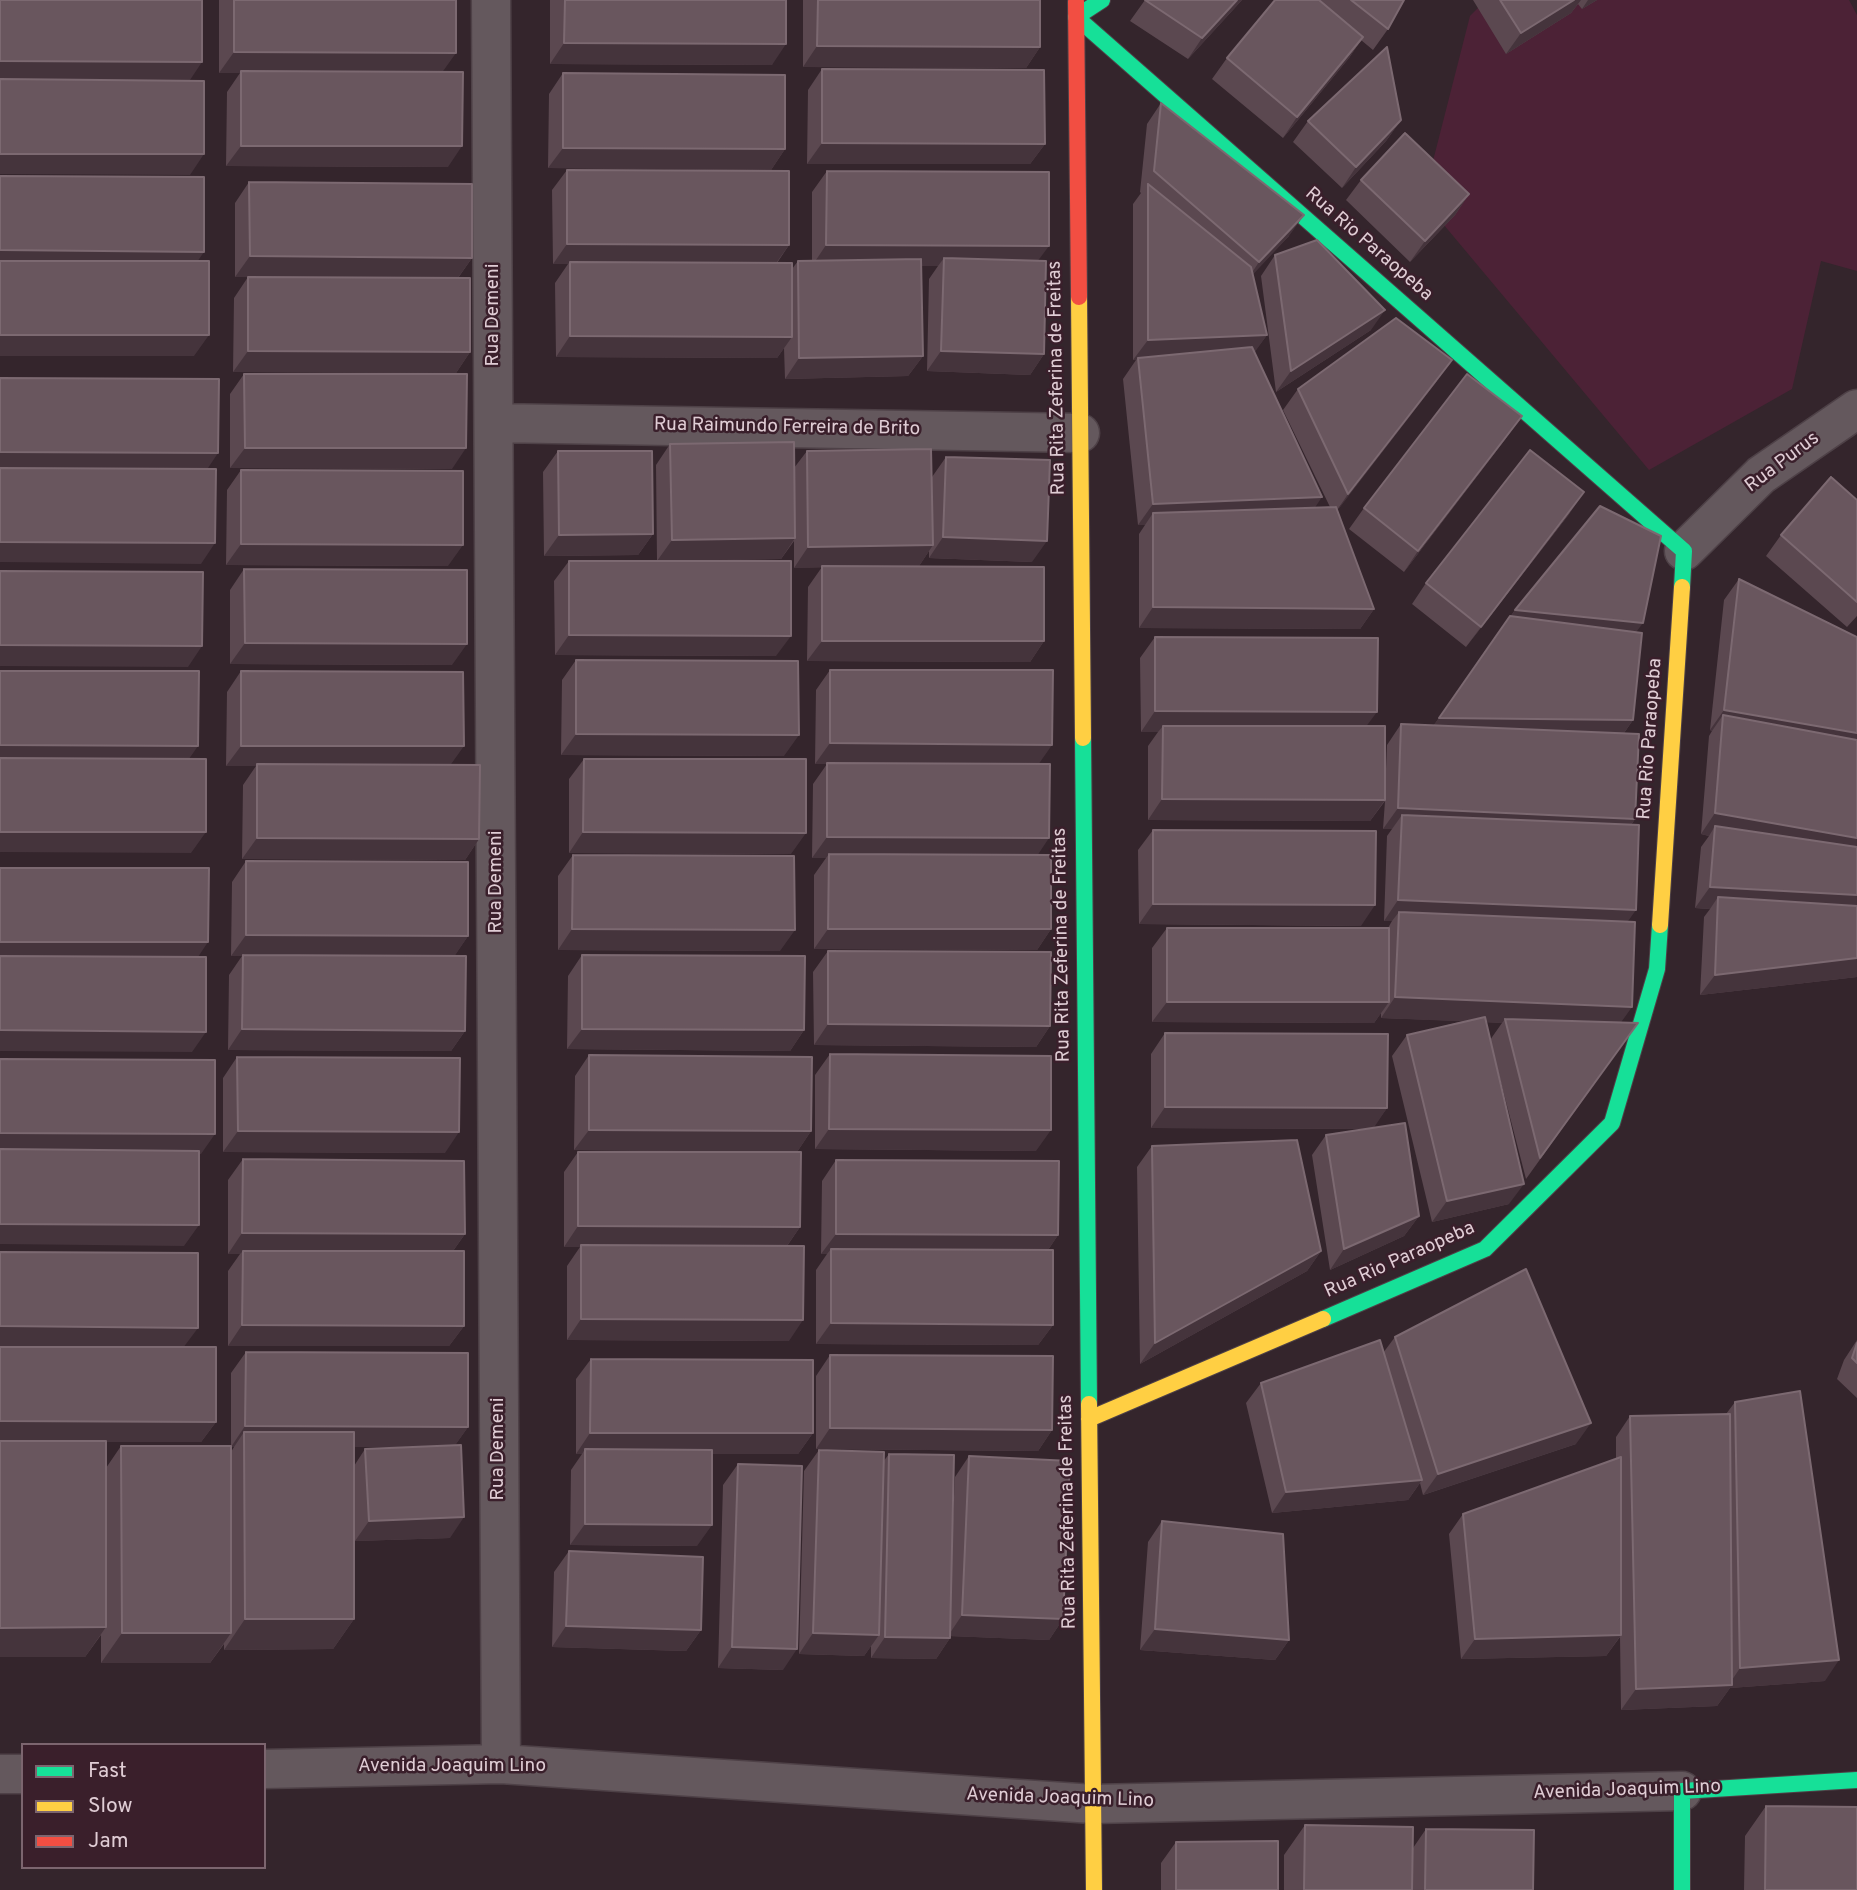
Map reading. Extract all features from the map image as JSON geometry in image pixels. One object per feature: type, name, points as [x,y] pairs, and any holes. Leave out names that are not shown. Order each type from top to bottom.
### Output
[{"type":"street","name":"Rua Demeni","points":[[491,0],[501,1764]]},
{"type":"street","points":[[1076,8],[1102,0]]},
{"type":"street","name":"Rua Rita Zeferina de Freitas","points":[[1076,8],[1094,1890]]},
{"type":"street","name":"Rua Rio Paraopeba","points":[[1076,8],[1684,551],[1657,969],[1612,1123],[1485,1249],[1089,1419]]},
{"type":"street","name":"Rua Purus","points":[[1684,551],[1761,475],[1857,409]]},
{"type":"street","name":"Rua Raimundo Ferreira de Brito","points":[[495,422],[1080,433]]},
{"type":"street","name":"Avenida Joaquim Lino","points":[[266,1769],[501,1764],[1093,1804],[1682,1791],[1857,1780]]},
{"type":"street","points":[[0,1774],[21,1774]]},
{"type":"street","points":[[1682,1791],[1682,1890]]},
{"type":"shaded area","points":[[1486,0],[1849,0],[1857,15],[1857,271],[1821,261],[1792,389],[1649,470],[1423,200],[1470,16]]},
{"type":"building","points":[[0,0],[202,0],[202,62],[0,61]]},
{"type":"building","points":[[234,0],[456,0],[456,53],[234,52]]},
{"type":"building","points":[[565,0],[786,0],[786,44],[564,43]]},
{"type":"building","points":[[818,0],[1040,0],[1040,47],[817,46]]},
{"type":"building","points":[[1145,0],[1237,0],[1202,38]]},
{"type":"building","points":[[1275,0],[1319,0],[1363,37],[1297,117],[1227,58]]},
{"type":"building","points":[[1351,0],[1404,0],[1388,29]]},
{"type":"building","points":[[1500,0],[1574,0],[1521,33]]},
{"type":"building","points":[[1387,47],[1401,120],[1356,167],[1308,121]]},
{"type":"building","points":[[822,69],[1044,70],[1045,144],[822,143]]},
{"type":"building","points":[[241,71],[463,72],[462,146],[241,146]]},
{"type":"building","points":[[563,73],[785,75],[785,149],[563,148]]},
{"type":"building","points":[[0,79],[204,81],[204,154],[0,154]]},
{"type":"building","points":[[1161,103],[1304,215],[1259,262],[1154,171]]},
{"type":"building","points":[[1405,133],[1469,194],[1425,241],[1361,180]]},
{"type":"building","points":[[567,170],[789,171],[789,245],[567,244]]},
{"type":"building","points":[[827,171],[1049,172],[1049,246],[826,245]]},
{"type":"building","points":[[0,176],[204,177],[204,252],[0,250]]},
{"type":"building","points":[[249,182],[472,184],[472,258],[250,256]]},
{"type":"building","points":[[1148,184],[1251,267],[1267,335],[1148,340]]},
{"type":"building","points":[[1317,240],[1385,310],[1291,371],[1275,255]]},
{"type":"building","points":[[944,258],[1046,261],[1044,354],[941,351]]},
{"type":"building","points":[[921,259],[923,356],[799,358],[798,261]]},
{"type":"building","points":[[0,261],[209,261],[209,335],[0,335]]},
{"type":"building","points":[[570,262],[792,263],[792,337],[570,336]]},
{"type":"building","points":[[248,277],[470,278],[470,352],[248,351]]},
{"type":"building","points":[[1396,318],[1452,360],[1348,494],[1298,389]]},
{"type":"building","points":[[1252,347],[1322,497],[1153,504],[1138,358]]},
{"type":"building","points":[[244,374],[467,374],[466,448],[245,448]]},
{"type":"building","points":[[1467,374],[1522,416],[1418,551],[1364,508]]},
{"type":"building","points":[[0,378],[219,379],[218,453],[0,452]]},
{"type":"building","points":[[794,442],[795,538],[672,540],[670,444]]},
{"type":"building","points":[[931,449],[933,545],[808,547],[807,451]]},
{"type":"building","points":[[1530,450],[1584,492],[1481,627],[1426,583]]},
{"type":"building","points":[[558,451],[652,451],[653,534],[559,535]]},
{"type":"building","points":[[946,457],[1050,460],[1047,541],[943,537]]},
{"type":"building","points":[[0,468],[216,469],[215,543],[0,542]]},
{"type":"building","points":[[241,470],[463,471],[463,545],[241,544]]},
{"type":"building","points":[[1831,477],[1857,500],[1857,602],[1781,535]]},
{"type":"building","points":[[1600,506],[1661,536],[1643,623],[1515,610]]},
{"type":"building","points":[[1336,507],[1374,609],[1153,607],[1153,513]]},
{"type":"building","points":[[569,561],[791,561],[791,636],[569,635]]},
{"type":"building","points":[[822,566],[1044,567],[1044,641],[822,641]]},
{"type":"building","points":[[244,569],[467,570],[467,644],[245,643]]},
{"type":"building","points":[[0,571],[203,572],[202,646],[0,645]]},
{"type":"building","points":[[1739,579],[1857,637],[1857,733],[1724,710]]},
{"type":"building","points":[[1510,616],[1642,633],[1633,720],[1439,718]]},
{"type":"building","points":[[1155,637],[1378,638],[1377,712],[1155,711]]},
{"type":"building","points":[[576,660],[798,661],[799,735],[576,734]]},
{"type":"building","points":[[830,670],[1053,670],[1052,745],[830,743]]},
{"type":"building","points":[[0,671],[199,671],[198,746],[0,745]]},
{"type":"building","points":[[241,671],[463,672],[464,746],[241,746]]},
{"type":"building","points":[[1723,715],[1857,740],[1857,838],[1715,813]]},
{"type":"building","points":[[1401,724],[1639,734],[1635,819],[1398,808]]},
{"type":"building","points":[[1163,726],[1385,726],[1385,800],[1162,799]]},
{"type":"building","points":[[0,758],[206,759],[206,832],[0,832]]},
{"type":"building","points":[[584,759],[806,759],[806,833],[583,832]]},
{"type":"building","points":[[827,763],[1050,764],[1049,838],[827,837]]},
{"type":"building","points":[[257,764],[480,765],[479,839],[257,838]]},
{"type":"building","points":[[1402,815],[1639,825],[1636,910],[1398,900]]},
{"type":"building","points":[[1715,826],[1857,847],[1857,895],[1710,887]]},
{"type":"building","points":[[1153,830],[1376,831],[1375,905],[1153,904]]},
{"type":"building","points":[[829,854],[1051,855],[1051,929],[828,929]]},
{"type":"building","points":[[573,855],[794,856],[795,930],[572,929]]},
{"type":"building","points":[[246,861],[468,862],[468,936],[246,935]]},
{"type":"building","points":[[0,868],[209,868],[208,942],[0,942]]},
{"type":"building","points":[[1718,897],[1857,906],[1857,958],[1715,975]]},
{"type":"building","points":[[1399,912],[1635,922],[1632,1007],[1395,997]]},
{"type":"building","points":[[1167,928],[1389,928],[1389,1002],[1167,1002]]},
{"type":"building","points":[[828,951],[1051,952],[1050,1026],[828,1024]]},
{"type":"building","points":[[243,955],[466,956],[465,1031],[242,1029]]},
{"type":"building","points":[[582,955],[805,956],[804,1030],[582,1029]]},
{"type":"building","points":[[0,956],[206,957],[206,1032],[0,1030]]},
{"type":"building","points":[[1485,1017],[1524,1184],[1447,1201],[1407,1035]]},
{"type":"building","points":[[1505,1019],[1638,1023],[1540,1158]]},
{"type":"building","points":[[1165,1033],[1388,1034],[1387,1108],[1165,1107]]},
{"type":"building","points":[[830,1054],[1051,1056],[1051,1130],[829,1129]]},
{"type":"building","points":[[589,1055],[812,1057],[811,1131],[589,1130]]},
{"type":"building","points":[[237,1057],[460,1058],[459,1132],[238,1131]]},
{"type":"building","points":[[0,1059],[215,1060],[215,1134],[0,1133]]},
{"type":"building","points":[[1405,1123],[1419,1216],[1344,1249],[1326,1135]]},
{"type":"building","points":[[1297,1140],[1321,1251],[1155,1343],[1152,1146]]},
{"type":"building","points":[[0,1149],[199,1151],[199,1225],[0,1224]]},
{"type":"building","points":[[578,1152],[801,1152],[800,1227],[578,1226]]},
{"type":"building","points":[[243,1159],[464,1161],[465,1234],[242,1233]]},
{"type":"building","points":[[836,1160],[1059,1161],[1058,1235],[836,1234]]},
{"type":"building","points":[[581,1245],[804,1246],[803,1320],[581,1319]]},
{"type":"building","points":[[831,1249],[1053,1250],[1053,1325],[831,1323]]},
{"type":"building","points":[[243,1251],[464,1251],[464,1326],[242,1325]]},
{"type":"building","points":[[0,1252],[198,1253],[198,1328],[0,1326]]},
{"type":"building","points":[[1526,1269],[1591,1423],[1438,1474],[1395,1337]]},
{"type":"building","points":[[1380,1340],[1422,1480],[1286,1492],[1261,1383]]},
{"type":"building","points":[[1857,1343],[1857,1363],[1852,1358]]},
{"type":"building","points":[[0,1347],[216,1347],[216,1422],[0,1421]]},
{"type":"building","points":[[246,1352],[468,1353],[468,1427],[245,1426]]},
{"type":"building","points":[[830,1355],[1053,1356],[1052,1430],[830,1428]]},
{"type":"building","points":[[591,1359],[813,1360],[813,1433],[590,1433]]},
{"type":"building","points":[[1800,1391],[1839,1660],[1740,1668],[1735,1402]]},
{"type":"building","points":[[1730,1414],[1732,1685],[1636,1689],[1630,1416]]},
{"type":"building","points":[[244,1432],[354,1432],[354,1619],[245,1619]]},
{"type":"building","points":[[0,1441],[106,1441],[106,1627],[0,1628]]},
{"type":"building","points":[[461,1445],[464,1517],[369,1521],[365,1449]]},
{"type":"building","points":[[121,1446],[231,1446],[231,1633],[122,1633]]},
{"type":"building","points":[[585,1449],[712,1450],[712,1525],[585,1524]]},
{"type":"building","points":[[819,1450],[884,1452],[879,1635],[813,1633]]},
{"type":"building","points":[[889,1454],[954,1455],[950,1638],[885,1637]]},
{"type":"building","points":[[969,1456],[1070,1461],[1063,1619],[962,1615]]},
{"type":"building","points":[[1621,1457],[1621,1635],[1475,1639],[1463,1514]]},
{"type":"building","points":[[738,1464],[802,1466],[797,1649],[732,1647]]},
{"type":"building","points":[[1162,1521],[1283,1534],[1289,1640],[1155,1629]]},
{"type":"building","points":[[569,1551],[703,1557],[701,1630],[566,1626]]},
{"type":"building","points":[[1766,1806],[1857,1807],[1857,1890],[1765,1890]]},
{"type":"building","points":[[1305,1825],[1413,1827],[1412,1890],[1304,1890]]},
{"type":"building","points":[[1426,1829],[1534,1830],[1533,1890],[1425,1890]]},
{"type":"building","points":[[1278,1841],[1278,1890],[1176,1890],[1176,1842]]},
{"type":"traffic: fast","points":[[1102,0],[1076,17],[1684,551],[1682,587]]},
{"type":"traffic: fast","points":[[1083,738],[1089,1404]]},
{"type":"traffic: fast","points":[[1323,1319],[1485,1249],[1612,1123],[1657,969],[1660,925]]},
{"type":"traffic: fast","points":[[1682,1890],[1682,1791],[1857,1780]]},
{"type":"traffic: slow","points":[[1079,297],[1083,738]]},
{"type":"traffic: slow","points":[[1660,925],[1682,587]]},
{"type":"traffic: slow","points":[[1089,1419],[1323,1319]]},
{"type":"traffic: slow","points":[[1089,1404],[1094,1890]]},
{"type":"traffic: jam","points":[[1076,2],[1079,297]]}]
